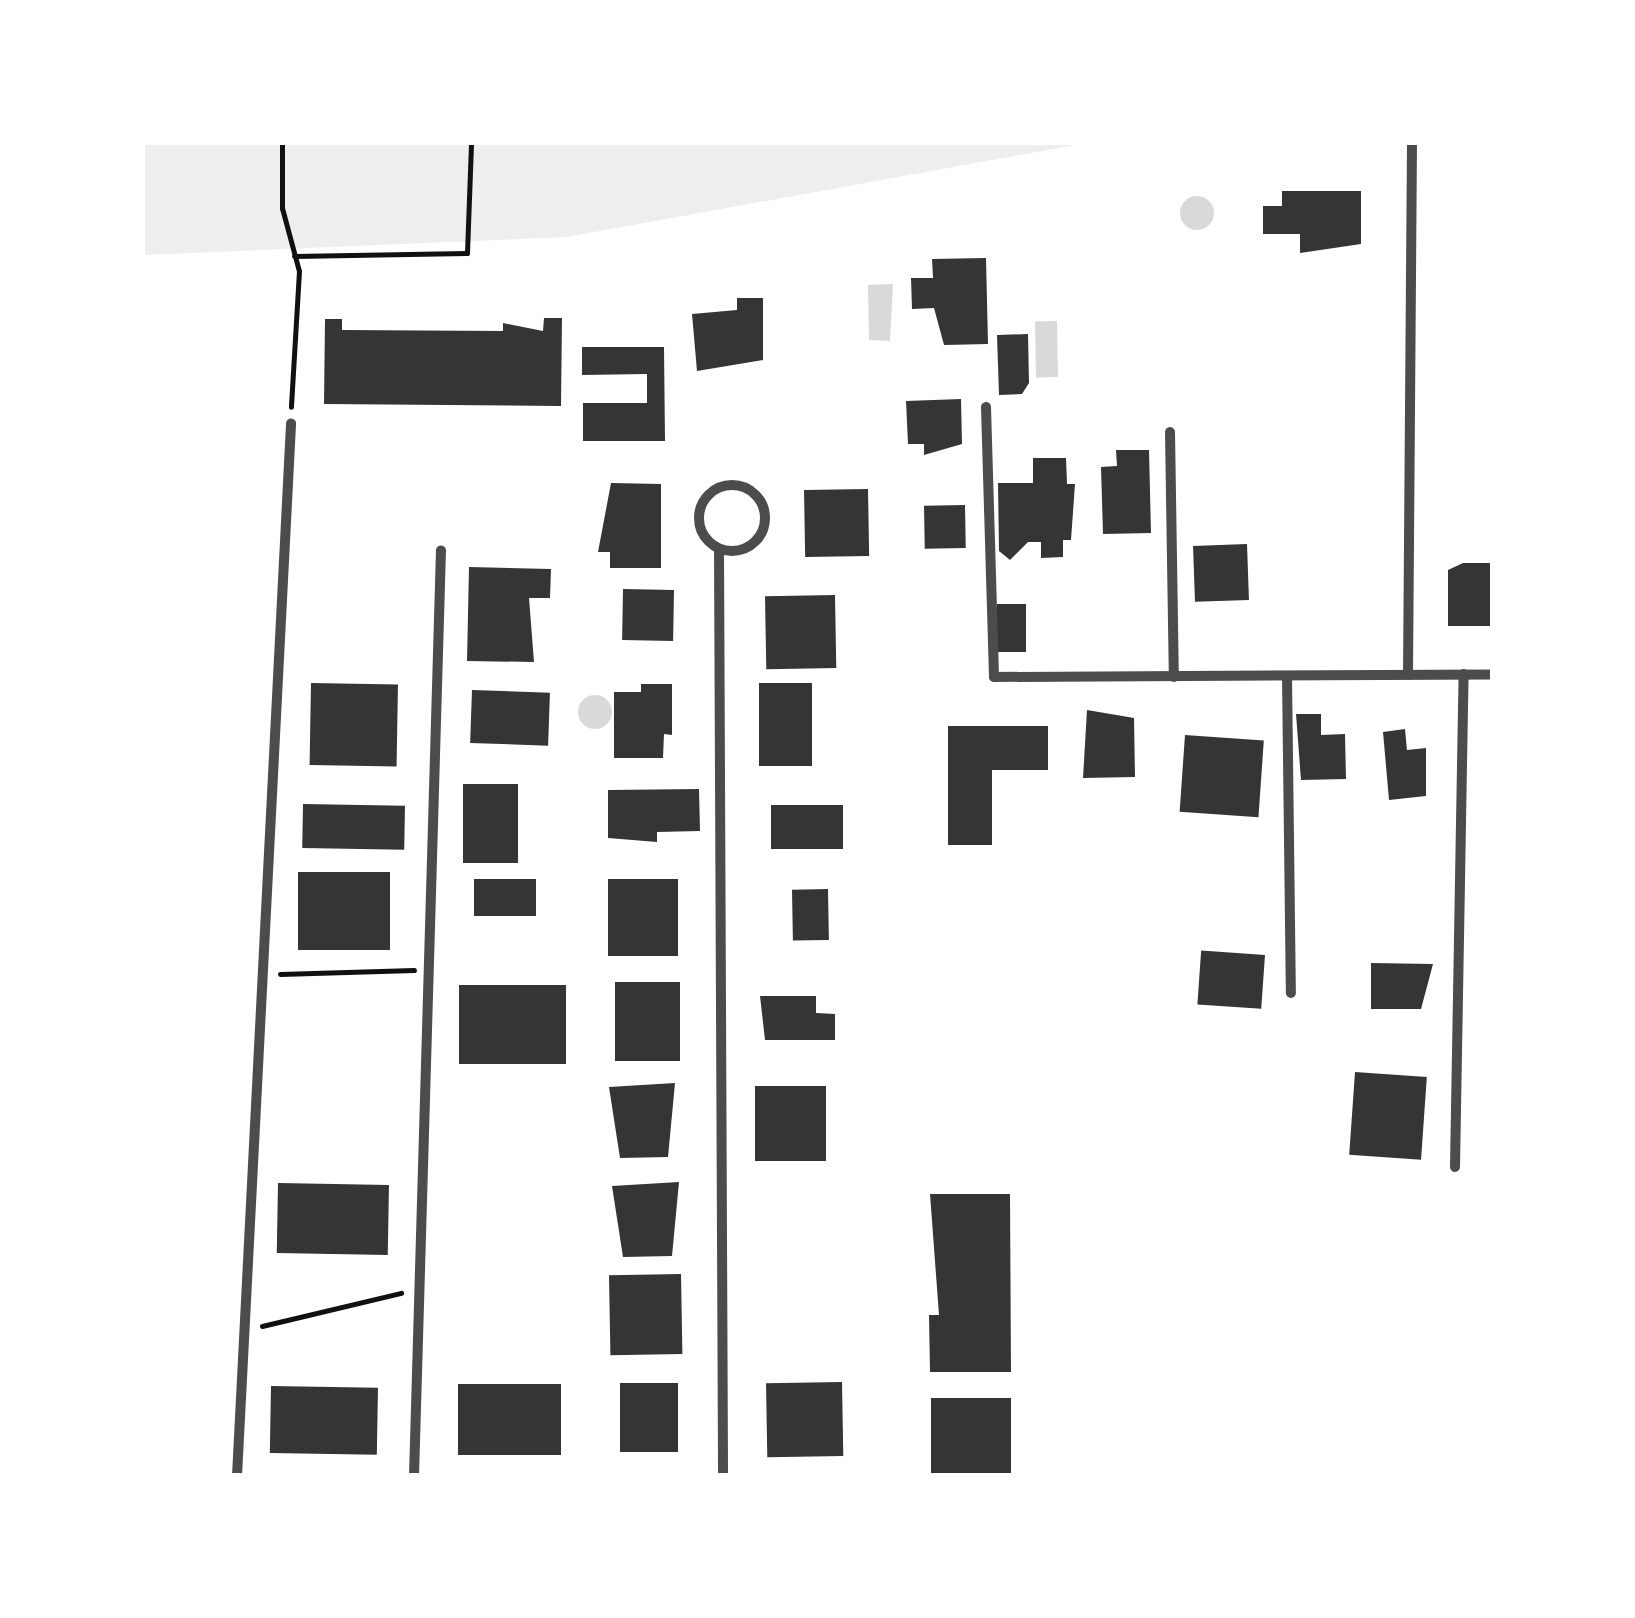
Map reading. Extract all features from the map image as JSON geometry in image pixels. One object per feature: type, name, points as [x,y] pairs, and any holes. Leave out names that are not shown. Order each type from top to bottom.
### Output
[{"type":"street","points":[[1408,675],[1412,142]]},
{"type":"street","points":[[986,406],[994,676],[1492,674]]},
{"type":"street","points":[[237,1476],[290,423]]},
{"type":"street","points":[[1170,432],[1174,678]]},
{"type":"street","points":[[718,548],[749,546],[764,528],[763,506],[748,489],[715,489],[701,507],[702,530],[718,548],[723,1476]]},
{"type":"street","points":[[414,1476],[441,550]]},
{"type":"street","points":[[1454,1168],[1464,674]]},
{"type":"street","points":[[1287,676],[1291,993]]},
{"type":"path","points":[[282,142],[282,208],[294,256],[290,423]]},
{"type":"path","points":[[294,256],[467,253],[471,142]]},
{"type":"path","points":[[262,974],[426,969]]},
{"type":"path","points":[[244,1328],[418,1292]]},
{"type":"shaded area","points":[[142,143],[1086,143],[567,237],[143,255]]},
{"type":"shaded area","points":[[1197,196],[1209,201],[1214,213],[1209,225],[1197,230],[1185,225],[1180,213],[1185,201]]},
{"type":"shaded area","points":[[893,284],[890,341],[869,340],[868,285]]},
{"type":"shaded area","points":[[1035,321],[1057,321],[1058,377],[1036,377]]},
{"type":"shaded area","points":[[595,695],[607,700],[612,712],[607,724],[595,729],[583,724],[578,712],[583,700]]},
{"type":"building","points":[[1282,191],[1361,191],[1361,244],[1300,253],[1300,234],[1263,234],[1263,206],[1282,206]]},
{"type":"building","points":[[986,258],[988,344],[944,345],[934,308],[912,309],[911,278],[933,278],[932,259]]},
{"type":"building","points":[[737,298],[763,298],[763,360],[697,371],[692,314],[737,310]]},
{"type":"building","points":[[544,318],[562,318],[561,406],[324,404],[325,319],[342,319],[342,330],[503,331],[503,323],[543,331]]},
{"type":"building","points":[[1028,334],[1029,383],[1022,394],[999,395],[997,335]]},
{"type":"building","points":[[582,347],[664,347],[665,441],[583,441],[583,403],[647,403],[647,374],[582,375]]},
{"type":"building","points":[[961,399],[962,444],[924,455],[924,444],[908,444],[906,401]]},
{"type":"building","points":[[1116,450],[1149,450],[1151,533],[1103,534],[1101,467],[1117,466]]},
{"type":"building","points":[[1033,458],[1066,458],[1067,484],[1075,484],[1071,540],[1063,540],[1063,557],[1041,558],[1041,542],[1028,542],[1010,560],[999,551],[998,483],[1033,483]]},
{"type":"building","points":[[611,483],[661,484],[661,568],[610,568],[610,552],[598,552]]},
{"type":"building","points":[[868,489],[869,556],[805,557],[804,490]]},
{"type":"building","points":[[965,505],[966,548],[925,549],[924,506]]},
{"type":"building","points":[[1247,544],[1249,600],[1195,602],[1193,546]]},
{"type":"building","points":[[1463,563],[1492,563],[1492,626],[1448,626],[1448,570]]},
{"type":"building","points":[[469,567],[551,569],[550,598],[529,598],[534,662],[467,661]]},
{"type":"building","points":[[623,589],[674,590],[673,641],[622,640]]},
{"type":"building","points":[[835,595],[836,668],[766,669],[765,596]]},
{"type":"building","points":[[997,604],[1026,604],[1026,652],[997,652]]},
{"type":"building","points":[[311,683],[398,685],[397,767],[310,765]]},
{"type":"building","points":[[759,683],[812,683],[812,766],[759,766]]},
{"type":"building","points":[[641,684],[672,684],[672,735],[664,734],[663,758],[614,758],[614,692],[641,692]]},
{"type":"building","points":[[472,690],[550,693],[548,746],[470,743]]},
{"type":"building","points":[[1087,710],[1134,718],[1135,777],[1083,778]]},
{"type":"building","points":[[1296,714],[1321,714],[1321,735],[1345,734],[1346,779],[1301,780]]},
{"type":"building","points":[[948,726],[1048,726],[1048,770],[992,770],[992,845],[948,845]]},
{"type":"building","points":[[1405,729],[1407,750],[1426,748],[1426,796],[1389,800],[1383,732]]},
{"type":"building","points":[[1185,735],[1264,741],[1258,817],[1180,812]]},
{"type":"building","points":[[463,784],[518,784],[518,863],[463,863]]},
{"type":"building","points":[[699,789],[700,831],[657,832],[657,842],[608,838],[608,790]]},
{"type":"building","points":[[303,804],[405,806],[404,850],[302,848]]},
{"type":"building","points":[[771,805],[843,805],[843,849],[771,849]]},
{"type":"building","points":[[298,872],[390,872],[390,950],[298,950]]},
{"type":"building","points":[[474,879],[536,879],[536,916],[474,916]]},
{"type":"building","points":[[608,879],[678,879],[678,956],[608,956]]},
{"type":"building","points":[[828,889],[829,940],[793,941],[792,890]]},
{"type":"building","points":[[1201,951],[1265,955],[1261,1009],[1197,1004]]},
{"type":"building","points":[[1371,963],[1433,964],[1421,1009],[1371,1009]]},
{"type":"building","points":[[615,982],[680,982],[680,1061],[615,1061]]},
{"type":"building","points":[[459,985],[566,985],[566,1064],[459,1064]]},
{"type":"building","points":[[760,996],[816,996],[816,1013],[835,1014],[835,1040],[765,1040]]},
{"type":"building","points":[[1355,1072],[1427,1077],[1421,1160],[1349,1155]]},
{"type":"building","points":[[675,1083],[668,1157],[620,1158],[609,1087]]},
{"type":"building","points":[[755,1086],[826,1086],[826,1161],[755,1161]]},
{"type":"building","points":[[679,1182],[672,1256],[623,1257],[612,1186]]},
{"type":"building","points":[[278,1183],[389,1185],[388,1255],[277,1253]]},
{"type":"building","points":[[930,1194],[1010,1194],[1011,1372],[930,1372],[929,1315],[939,1315]]},
{"type":"building","points":[[681,1274],[682,1354],[610,1355],[609,1275]]},
{"type":"building","points":[[842,1382],[843,1456],[767,1457],[766,1383]]},
{"type":"building","points":[[620,1383],[678,1383],[678,1452],[620,1452]]},
{"type":"building","points":[[458,1384],[561,1384],[561,1455],[458,1455]]},
{"type":"building","points":[[271,1386],[378,1388],[377,1455],[270,1453]]},
{"type":"building","points":[[931,1398],[1011,1398],[1011,1476],[931,1476]]}]
